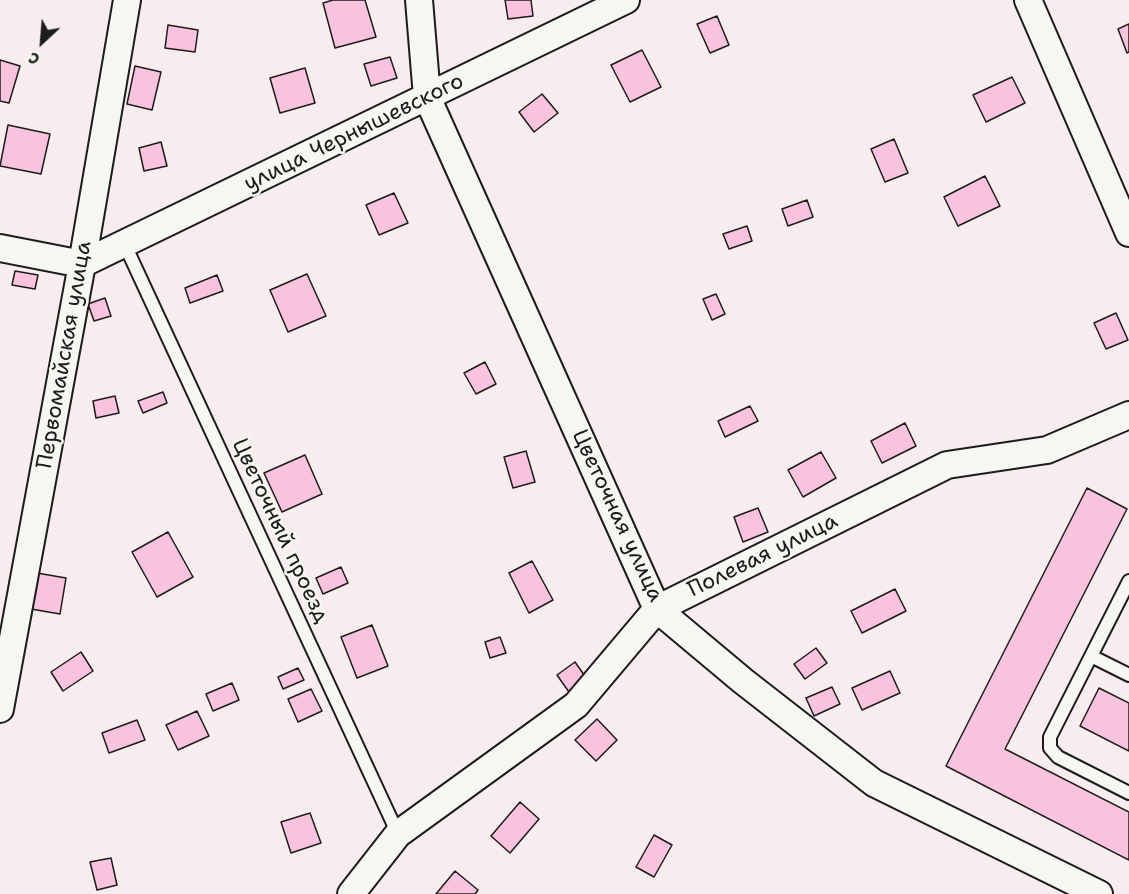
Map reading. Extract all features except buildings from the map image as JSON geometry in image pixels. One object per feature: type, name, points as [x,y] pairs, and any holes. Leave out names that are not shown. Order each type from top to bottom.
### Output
[{"type":"street","name":"Первомайская улица","points":[[0,709],[82,264],[127,0]]},
{"type":"street","name":"Цветочная улица","points":[[419,0],[428,97],[657,609],[743,681],[874,783],[1099,894]]},
{"type":"street","name":"улица Чернышевского","points":[[82,264],[626,0]]},
{"type":"street","points":[[1028,0],[1129,233]]},
{"type":"street","points":[[0,248],[82,264]]},
{"type":"street","name":"Полевая улица","points":[[351,894],[398,834],[576,705],[657,609],[946,465],[1047,450],[1129,415]]},
{"type":"lane","name":"Цветочный проезд","points":[[125,245],[398,834]]},
{"type":"lane","points":[[1129,580],[1050,737],[1050,748],[1058,757],[1129,793]]},
{"type":"lane","points":[[1091,656],[1129,675]]},
{"type":"lane","points":[[368,894],[398,834]]}]
